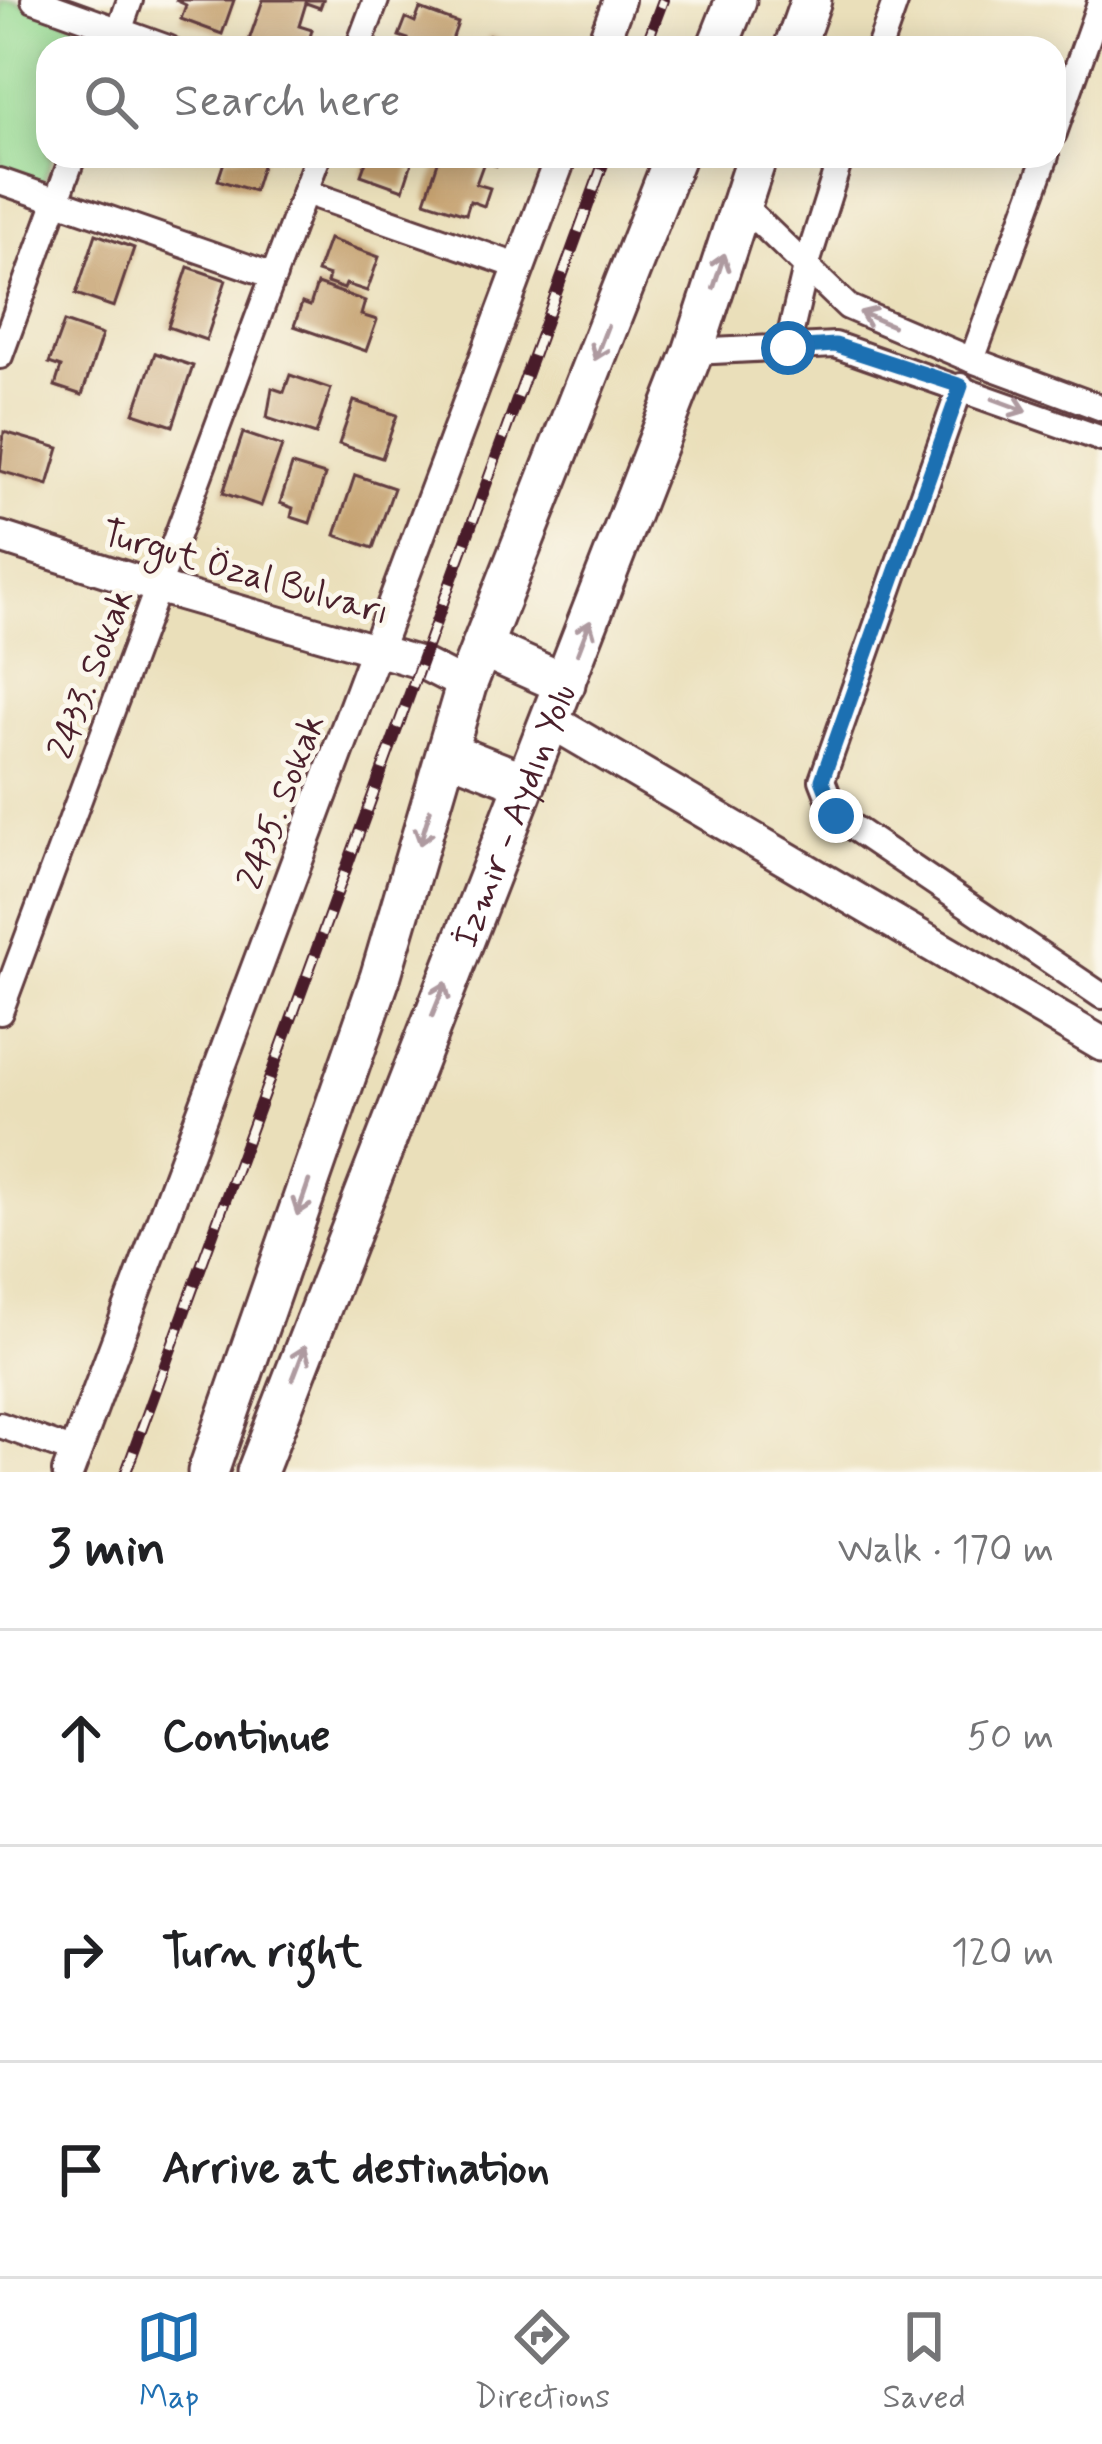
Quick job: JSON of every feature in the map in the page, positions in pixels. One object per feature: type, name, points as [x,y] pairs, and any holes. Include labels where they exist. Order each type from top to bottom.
[{"type":"highway","points":[[722,36],[736,0]]},
{"type":"highway","points":[[798,36],[811,0]]},
{"type":"highway","name":"İzmir - Aydın Yolu","points":[[208,1472],[380,978],[466,686],[670,168]]},
{"type":"highway","name":"İzmir - Aydın Yolu","points":[[257,1472],[693,352],[754,168]]},
{"type":"highway","points":[[482,647],[558,703]]},
{"type":"highway","points":[[447,752],[526,783]]},
{"type":"main road","points":[[558,703],[1102,1044]]},
{"type":"street","points":[[34,0],[110,36]]},
{"type":"street","points":[[117,36],[130,0]]},
{"type":"street","points":[[362,36],[376,0]]},
{"type":"street","points":[[606,36],[619,0]]},
{"type":"street","points":[[883,36],[896,0]]},
{"type":"street","points":[[1066,99],[1101,0]]},
{"type":"street","points":[[0,356],[69,168]]},
{"type":"street","name":"2433. Sokak","points":[[0,1012],[314,168]]},
{"type":"street","name":"2435. Sokak","points":[[72,1462],[557,168]]},
{"type":"street","points":[[788,348],[806,267],[837,168]]},
{"type":"street","points":[[972,360],[1042,168]]},
{"type":"street","points":[[0,181],[274,276]]},
{"type":"street","points":[[305,192],[520,267]]},
{"type":"street","points":[[741,204],[848,307],[1102,408]]},
{"type":"street","points":[[693,352],[835,345],[1102,439]]},
{"type":"street","points":[[961,386],[822,780],[836,816],[1102,996]]},
{"type":"street","name":"Turgut Özal Bulvarı","points":[[0,537],[421,663],[466,686]]},
{"type":"street","points":[[0,1425],[72,1462]]},
{"type":"green space","points":[[0,0],[14,0],[99,32],[98,36],[36,36],[36,168],[49,168],[41,189],[0,174]]},
{"type":"building","points":[[175,0],[234,0],[222,34],[181,19],[186,5]]},
{"type":"building","points":[[263,0],[323,0],[320,8],[306,3],[299,26],[312,30],[310,36],[250,36]]},
{"type":"building","points":[[420,9],[458,23],[453,36],[399,36],[406,18],[415,22]]},
{"type":"building","points":[[222,168],[261,168],[254,191],[218,180]]},
{"type":"building","points":[[364,168],[410,168],[403,190],[361,175]]},
{"type":"building","points":[[436,168],[482,168],[476,184],[490,188],[484,206],[470,201],[466,214],[425,201]]},
{"type":"building","points":[[96,234],[134,248],[114,307],[76,294]]},
{"type":"building","points":[[329,239],[379,257],[367,291],[327,283],[329,276],[317,272]]},
{"type":"building","points":[[188,267],[226,280],[206,340],[168,327]]},
{"type":"building","points":[[317,284],[365,301],[361,315],[377,320],[366,351],[294,326],[302,303],[310,306]]},
{"type":"building","points":[[64,322],[102,335],[82,395],[55,386],[61,367],[49,363]]},
{"type":"building","points":[[155,353],[193,366],[173,426],[134,413]]},
{"type":"building","points":[[290,375],[331,389],[316,434],[267,418],[272,388],[284,392]]},
{"type":"building","points":[[354,401],[397,415],[382,458],[339,444]]},
{"type":"building","points":[[4,432],[59,448],[48,485],[0,471]]},
{"type":"building","points":[[243,433],[282,446],[261,506],[223,493]]},
{"type":"building","points":[[292,465],[325,475],[310,523],[291,517],[293,508],[280,503]]},
{"type":"building","points":[[355,475],[394,488],[373,548],[335,535]]},
{"type":"railway","points":[[650,36],[663,0]]},
{"type":"railway","points":[[126,1472],[602,168]]},
{"type":"route","points":[[788,348],[835,345],[961,386],[822,780],[836,816]]}]
